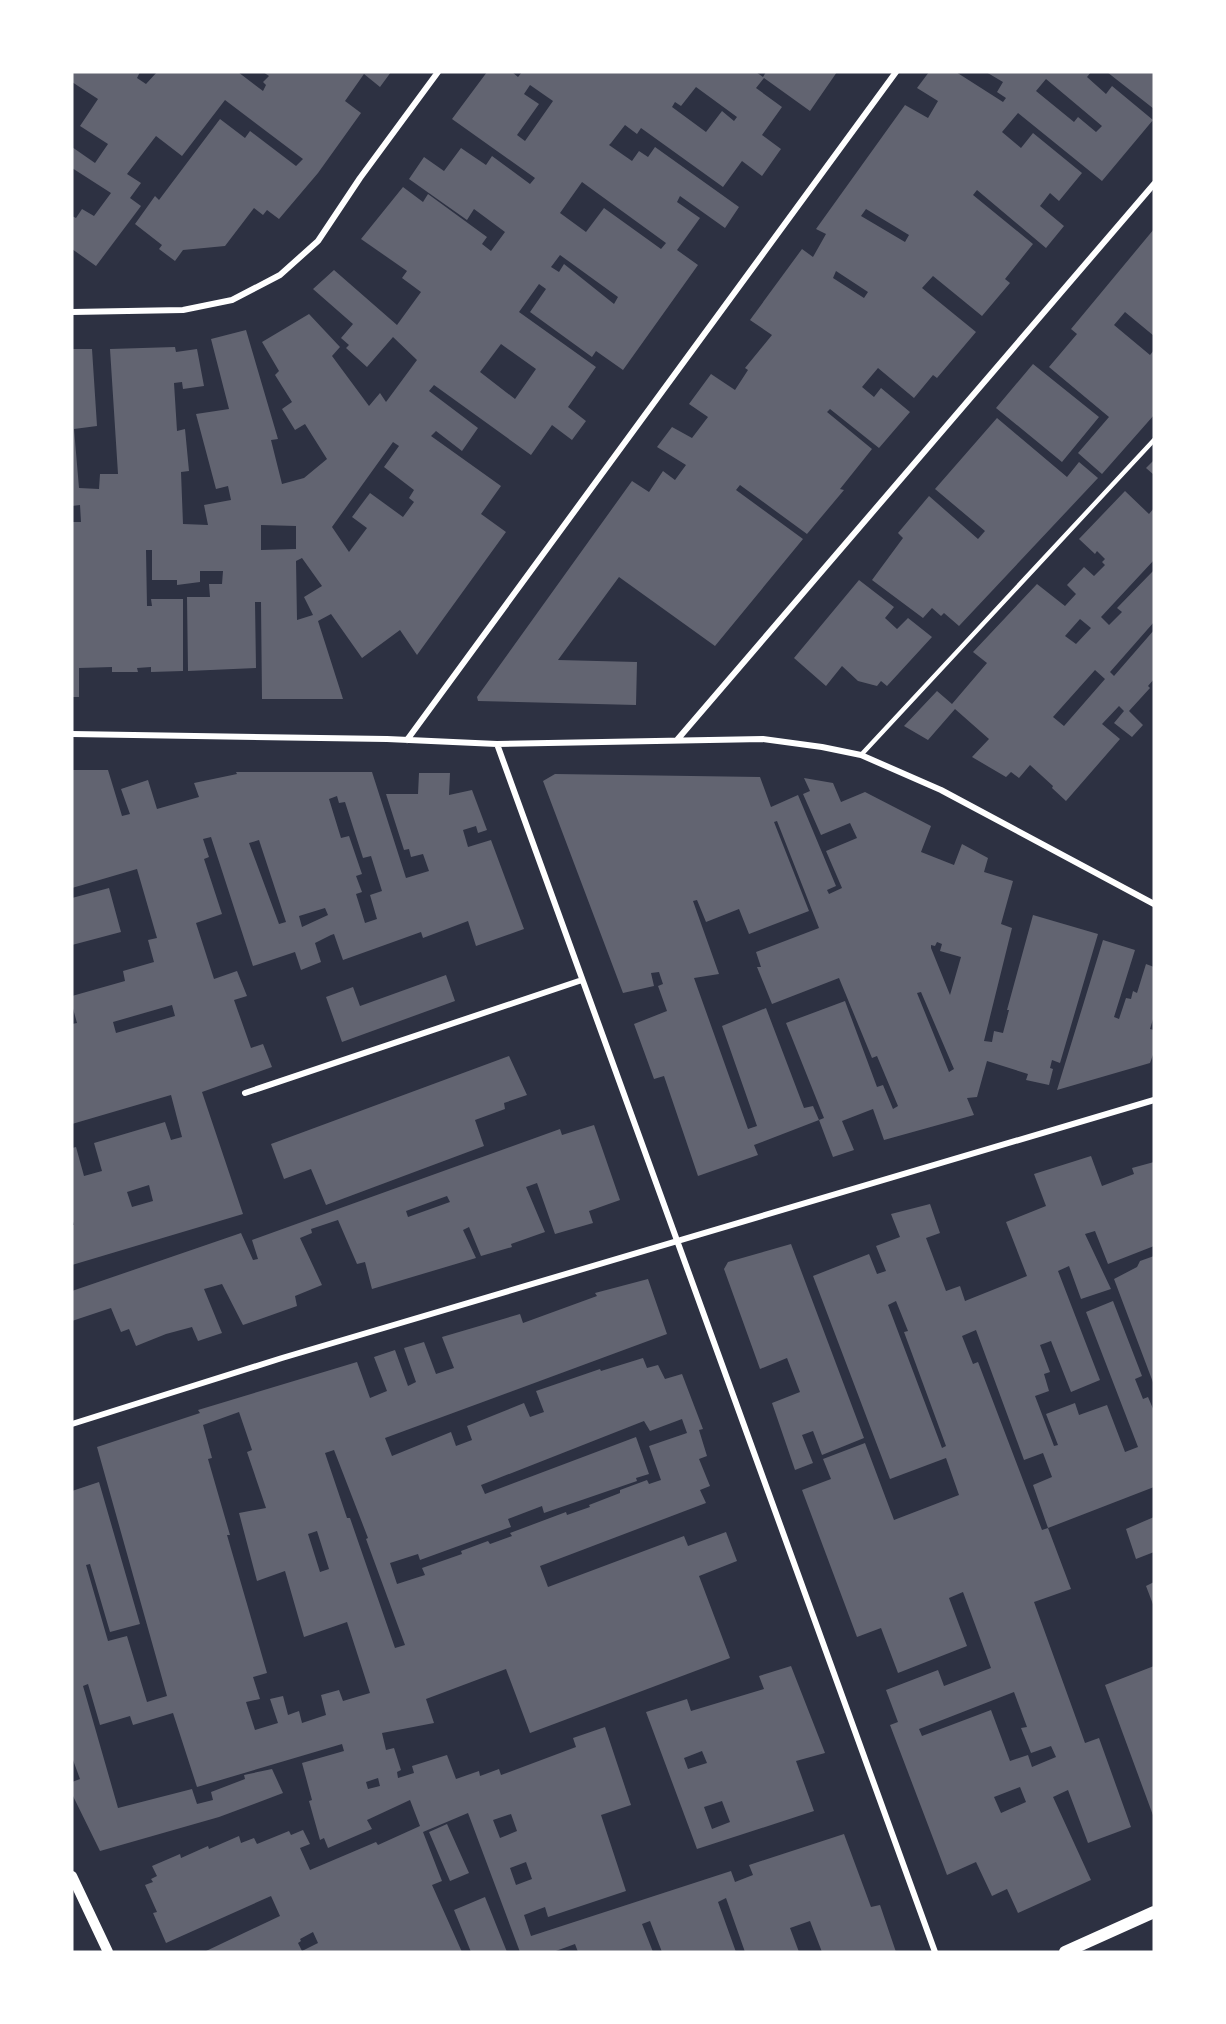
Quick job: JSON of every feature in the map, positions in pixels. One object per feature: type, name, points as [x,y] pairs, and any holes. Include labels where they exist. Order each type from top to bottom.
[{"type":"main road","points":[[1065,1952],[1154,1912]]},
{"type":"street","points":[[72,312],[183,310],[232,300],[280,275],[318,241],[360,178],[438,72]]},
{"type":"street","points":[[407,740],[896,72]]},
{"type":"street","points":[[677,740],[1154,184]]},
{"type":"street","points":[[72,734],[407,740],[496,744],[763,739],[822,747],[861,755],[941,790],[1154,904]]},
{"type":"street","points":[[496,744],[934,1952]]},
{"type":"street","points":[[245,1093],[582,980]]},
{"type":"street","points":[[72,1424],[282,1358],[1154,1100]]},
{"type":"street","points":[[72,1876],[108,1952]]},
{"type":"lane","points":[[861,755],[1154,440]]},
{"type":"building","points":[[72,72],[140,72],[137,78],[146,84],[157,72],[238,72],[263,91],[266,85],[263,82],[269,76],[263,72],[391,72],[380,87],[364,74],[345,101],[361,113],[318,173],[279,219],[267,210],[263,215],[254,208],[225,246],[183,250],[175,261],[159,249],[162,245],[135,224],[155,196],[159,200],[220,119],[245,138],[250,131],[296,166],[303,159],[225,100],[182,156],[156,136],[127,174],[141,183],[130,198],[141,206],[96,266],[72,249],[72,216],[76,218],[82,209],[94,216],[111,193],[72,168],[72,147],[95,163],[108,144],[80,126],[98,99],[72,82]]},
{"type":"building","points":[[487,72],[512,72],[518,77],[522,72],[756,72],[763,77],[766,72],[837,72],[810,111],[764,78],[756,88],[782,107],[762,135],[781,149],[762,176],[742,161],[723,187],[641,128],[637,134],[625,125],[609,145],[632,161],[639,151],[648,157],[655,147],[739,207],[725,228],[680,196],[677,202],[700,218],[677,250],[698,265],[623,370],[596,351],[592,357],[530,312],[546,289],[539,284],[519,312],[596,367],[568,407],[586,421],[572,440],[552,425],[531,455],[434,385],[429,391],[478,428],[462,451],[436,431],[431,436],[501,486],[481,514],[506,532],[417,655],[400,630],[362,658],[331,614],[318,621],[343,699],[262,699],[261,602],[255,602],[256,668],[188,671],[187,597],[210,597],[209,584],[222,584],[223,571],[200,571],[200,582],[177,585],[177,580],[152,580],[152,550],[146,550],[147,606],[152,606],[151,599],[183,599],[183,671],[151,672],[151,667],[137,668],[138,672],[112,672],[112,667],[79,668],[79,697],[72,697],[72,522],[81,522],[80,505],[72,506],[72,349],[92,349],[97,426],[74,429],[79,488],[99,489],[100,474],[118,474],[110,349],[175,347],[176,352],[197,349],[204,386],[183,389],[182,382],[174,383],[177,431],[185,429],[189,471],[181,472],[183,524],[208,525],[204,505],[231,500],[228,486],[216,489],[196,414],[229,409],[211,339],[246,330],[278,439],[271,440],[282,484],[304,478],[327,459],[305,424],[295,430],[282,409],[292,402],[275,375],[279,371],[262,342],[309,314],[340,347],[332,356],[369,406],[380,393],[386,402],[417,360],[393,337],[367,367],[346,348],[349,345],[341,338],[353,324],[313,289],[334,270],[397,325],[421,292],[402,278],[407,271],[361,239],[403,187],[423,202],[428,194],[487,237],[482,244],[491,251],[505,232],[474,209],[467,220],[409,179],[424,157],[444,171],[461,148],[486,165],[492,156],[530,184],[535,178],[452,119]],"holes":[[[530,85],[553,101],[525,141],[517,135],[539,104],[524,94]],[[696,87],[737,117],[734,121],[722,111],[706,132],[672,107],[675,102],[681,106]],[[582,182],[666,243],[661,249],[604,208],[586,232],[560,213]],[[560,255],[618,297],[614,304],[564,264],[559,272],[551,267]],[[501,344],[536,369],[515,399],[480,372]],[[393,442],[399,446],[384,467],[414,490],[409,498],[414,502],[403,517],[370,493],[352,517],[367,528],[349,552],[332,527]],[[261,525],[296,526],[296,549],[261,550]],[[302,558],[322,586],[304,597],[313,615],[297,620],[296,561]]]},
{"type":"building","points":[[929,72],[956,72],[1003,102],[1006,98],[997,92],[1003,82],[986,72],[1091,72],[1087,77],[1106,94],[1112,86],[1153,120],[1102,181],[1018,113],[1002,132],[1021,148],[1033,133],[1082,173],[1059,201],[1050,193],[1040,206],[1064,226],[1046,248],[977,190],[973,195],[1033,244],[1005,279],[1010,283],[982,316],[933,276],[922,288],[976,332],[937,378],[933,375],[914,398],[878,368],[862,387],[874,397],[881,388],[910,412],[879,448],[830,409],[827,412],[872,449],[840,489],[844,490],[807,534],[740,485],[736,490],[803,539],[715,646],[619,577],[558,660],[637,662],[636,705],[478,701],[477,697],[632,481],[649,492],[663,471],[675,480],[686,465],[657,447],[672,427],[692,438],[708,417],[689,404],[711,374],[735,390],[748,370],[745,368],[772,335],[750,320],[802,249],[813,257],[826,234],[816,229],[905,105],[928,118],[938,101],[917,88]],"holes":[[[1046,79],[1102,126],[1096,132],[1078,117],[1074,122],[1036,91]],[[866,209],[909,235],[905,242],[861,216]],[[836,271],[868,292],[864,298],[833,278]]]},
{"type":"building","points":[[1107,72],[1154,72],[1154,109]]},
{"type":"building","points":[[1154,229],[1154,336],[1125,312],[1114,325],[1150,355],[1154,350],[1154,415],[1102,474],[1078,453],[1109,417],[1049,367],[1077,334],[1071,329]]},
{"type":"building","points":[[1033,364],[1099,417],[1062,462],[996,408]]},
{"type":"building","points":[[997,418],[1067,477],[1079,462],[1098,478],[959,626],[944,613],[941,616],[932,608],[923,618],[872,580],[903,538],[898,533],[929,496],[978,539],[985,531],[935,489]]},
{"type":"building","points":[[1154,460],[1154,475],[1146,468]]},
{"type":"building","points":[[1125,491],[1149,514],[1154,508],[1154,560],[1101,617],[1109,625],[1122,612],[1117,608],[1154,570],[1154,622],[1110,672],[1114,676],[1154,630],[1154,679],[1148,686],[1150,688],[1129,711],[1143,725],[1132,737],[1114,723],[1124,711],[1119,706],[1102,724],[1120,739],[1066,801],[1030,765],[1019,778],[1011,772],[1006,777],[972,757],[989,739],[955,709],[928,740],[904,726],[937,691],[952,704],[987,663],[973,652],[1037,584],[1065,606],[1076,594],[1067,585],[1084,567],[1094,576],[1105,565],[1102,562],[1105,559],[1097,551],[1095,554],[1079,539]],"holes":[[[1080,619],[1091,628],[1076,644],[1065,636]],[[1095,670],[1105,679],[1064,726],[1053,717]]]},
{"type":"building","points":[[859,580],[894,607],[885,618],[897,629],[908,618],[932,637],[887,686],[881,681],[877,686],[858,681],[842,666],[826,686],[794,658]]},
{"type":"building","points":[[72,770],[108,770],[122,816],[130,814],[121,789],[148,780],[157,809],[199,797],[194,783],[237,774],[236,772],[372,772],[406,878],[429,871],[423,854],[411,857],[409,849],[404,850],[386,794],[418,794],[419,773],[450,773],[449,795],[472,790],[487,830],[478,833],[476,826],[463,830],[468,847],[491,840],[524,929],[476,946],[468,921],[423,938],[421,932],[343,960],[334,934],[315,943],[321,962],[301,970],[295,952],[253,966],[211,837],[203,839],[209,857],[204,859],[222,914],[196,923],[214,979],[237,971],[247,996],[234,1000],[251,1048],[263,1044],[272,1067],[202,1092],[243,1214],[72,1265],[72,1225],[74,1225],[72,1218],[72,1148],[76,1147],[84,1176],[102,1171],[94,1143],[165,1122],[171,1140],[182,1137],[171,1095],[72,1124],[72,1024],[77,1023],[72,996],[125,981],[123,971],[154,962],[148,940],[157,938],[137,869],[72,888]],"holes":[[[337,796],[339,803],[345,802],[363,858],[371,856],[382,891],[370,895],[377,919],[365,923],[356,894],[362,892],[356,876],[362,874],[349,836],[341,838],[329,799]],[[259,840],[286,922],[279,924],[249,843]],[[325,908],[328,915],[302,927],[299,916]],[[172,1005],[175,1016],[116,1033],[113,1022]],[[149,1185],[153,1201],[132,1207],[127,1192]]]},
{"type":"building","points":[[555,774],[760,777],[771,807],[798,795],[836,886],[827,890],[829,894],[842,888],[826,851],[857,838],[850,823],[821,835],[803,794],[810,791],[804,778],[833,783],[841,802],[865,792],[931,826],[921,852],[954,865],[962,844],[988,858],[984,872],[1013,881],[1001,924],[1012,928],[984,1041],[992,1042],[994,1031],[1003,1033],[1033,915],[1098,934],[1060,1063],[1052,1060],[1050,1068],[1053,1069],[1049,1085],[1026,1080],[1028,1074],[987,1061],[977,1097],[967,1098],[974,1115],[884,1140],[873,1109],[842,1121],[854,1150],[833,1157],[819,1120],[754,1145],[758,1155],[698,1176],[664,1076],[654,1079],[634,1024],[667,1011],[658,986],[663,984],[659,972],[651,973],[654,986],[623,993],[543,781]],"holes":[[[777,821],[819,928],[756,952],[761,967],[757,967],[772,1004],[839,978],[872,1058],[877,1056],[898,1106],[893,1109],[883,1085],[877,1087],[845,1001],[786,1023],[824,1118],[819,1120],[813,1106],[804,1108],[766,1008],[722,1026],[757,1126],[748,1129],[694,978],[719,974],[693,901],[697,900],[706,922],[739,909],[749,934],[809,911],[774,822]],[[937,942],[942,944],[940,951],[961,957],[950,995],[931,948],[931,945],[935,946]],[[921,992],[954,1069],[949,1072],[917,993]]]},
{"type":"building","points":[[109,888],[121,932],[72,945],[72,898]]},
{"type":"building","points":[[1103,940],[1135,950],[1114,1017],[1119,1019],[1126,998],[1131,999],[1133,991],[1137,993],[1146,964],[1154,967],[1154,1016],[1150,1029],[1154,1030],[1154,1052],[1150,1063],[1057,1090]]},
{"type":"building","points":[[446,975],[455,1001],[342,1042],[326,997],[353,987],[360,1006]]},
{"type":"building","points":[[509,1056],[527,1095],[504,1103],[505,1109],[475,1120],[484,1146],[326,1205],[311,1169],[284,1179],[271,1144]]},
{"type":"building","points":[[594,1125],[620,1200],[589,1211],[593,1223],[555,1234],[537,1183],[526,1187],[545,1232],[511,1244],[512,1247],[481,1256],[469,1227],[463,1230],[476,1258],[372,1289],[365,1262],[357,1264],[338,1220],[311,1229],[312,1233],[300,1238],[322,1285],[295,1296],[297,1306],[243,1325],[222,1284],[204,1289],[222,1333],[198,1341],[192,1327],[136,1346],[129,1329],[121,1332],[111,1308],[72,1321],[72,1291],[241,1233],[253,1260],[258,1259],[252,1240],[560,1129],[562,1135]],"holes":[[[447,1196],[450,1202],[408,1217],[406,1211]]]},
{"type":"building","points":[[1091,1156],[1102,1186],[1134,1174],[1132,1168],[1154,1162],[1154,1246],[1108,1264],[1095,1231],[1085,1234],[1111,1289],[1081,1299],[1069,1266],[1058,1271],[1100,1380],[1071,1392],[1051,1341],[1040,1345],[1050,1372],[1044,1374],[1049,1391],[1035,1396],[1054,1446],[1058,1445],[1046,1414],[1075,1403],[1079,1415],[1107,1405],[1125,1452],[1138,1447],[1086,1312],[1113,1301],[1142,1376],[1135,1379],[1143,1399],[1148,1397],[1154,1411],[1154,1487],[1048,1528],[1071,1589],[1034,1602],[1085,1743],[1099,1738],[1131,1827],[1088,1843],[1068,1790],[1053,1797],[1091,1880],[1018,1913],[1007,1889],[992,1896],[976,1862],[947,1875],[890,1725],[898,1722],[886,1690],[938,1670],[944,1686],[991,1668],[963,1592],[949,1598],[967,1646],[898,1673],[881,1628],[857,1637],[802,1490],[831,1479],[823,1459],[865,1443],[894,1520],[959,1495],[946,1458],[890,1479],[813,1276],[869,1254],[877,1274],[886,1271],[876,1246],[900,1237],[891,1214],[930,1204],[940,1233],[926,1238],[946,1291],[960,1286],[965,1301],[1027,1276],[1006,1222],[1046,1206],[1034,1174]],"holes":[[[896,1301],[908,1331],[904,1332],[946,1446],[942,1448],[888,1305]],[[976,1330],[1024,1460],[1043,1453],[1052,1477],[1033,1485],[1048,1528],[1042,1530],[978,1362],[973,1364],[962,1336]],[[1014,1692],[1027,1727],[1021,1728],[1031,1753],[1051,1746],[1056,1757],[1032,1767],[1028,1755],[1010,1761],[991,1710],[922,1736],[919,1729]],[[1020,1787],[1026,1802],[1001,1813],[994,1797]]]},
{"type":"building","points":[[791,1244],[864,1438],[822,1455],[813,1431],[802,1435],[813,1463],[795,1470],[772,1403],[800,1392],[787,1358],[760,1369],[724,1269],[728,1262]]},
{"type":"building","points":[[1154,1256],[1154,1385],[1114,1279],[1137,1267],[1140,1261]]},
{"type":"building","points":[[648,1279],[667,1334],[385,1438],[392,1456],[451,1432],[456,1446],[472,1440],[467,1426],[524,1403],[530,1417],[544,1412],[536,1391],[600,1369],[601,1371],[643,1358],[647,1368],[658,1365],[665,1379],[682,1374],[703,1429],[699,1430],[707,1456],[699,1459],[710,1486],[700,1490],[706,1503],[540,1566],[548,1587],[684,1536],[688,1546],[726,1532],[737,1561],[699,1576],[730,1658],[530,1733],[506,1669],[426,1699],[434,1723],[382,1733],[386,1750],[394,1748],[401,1770],[397,1772],[398,1778],[414,1773],[412,1766],[447,1755],[456,1779],[479,1771],[480,1776],[499,1769],[501,1775],[576,1747],[573,1738],[605,1727],[631,1805],[601,1815],[626,1891],[548,1917],[545,1907],[524,1915],[531,1936],[731,1871],[735,1882],[753,1875],[749,1865],[844,1834],[871,1907],[880,1905],[896,1952],[822,1952],[810,1921],[790,1928],[799,1952],[745,1952],[726,1898],[718,1902],[736,1952],[662,1952],[650,1921],[642,1924],[653,1952],[578,1952],[575,1944],[553,1952],[520,1952],[468,1813],[423,1832],[442,1881],[432,1885],[462,1952],[204,1952],[280,1916],[271,1896],[166,1943],[153,1913],[157,1912],[145,1885],[153,1882],[151,1879],[157,1876],[152,1866],[180,1854],[181,1858],[208,1846],[209,1849],[239,1836],[241,1843],[254,1838],[257,1844],[289,1831],[291,1835],[303,1830],[310,1844],[300,1848],[310,1870],[376,1842],[378,1845],[420,1826],[410,1800],[367,1820],[372,1829],[328,1848],[324,1838],[320,1840],[309,1801],[312,1800],[302,1763],[344,1751],[342,1744],[197,1787],[173,1713],[133,1725],[130,1716],[100,1725],[88,1684],[83,1686],[118,1808],[192,1789],[197,1804],[213,1800],[211,1792],[245,1779],[244,1775],[272,1769],[283,1793],[219,1817],[100,1851],[72,1794],[72,1782],[80,1779],[72,1760],[72,1491],[99,1482],[140,1624],[110,1632],[90,1564],[86,1565],[108,1641],[127,1636],[147,1702],[167,1696],[97,1447],[200,1413],[198,1410],[357,1362],[370,1398],[387,1391],[374,1357],[395,1350],[408,1386],[416,1382],[404,1348],[424,1342],[436,1374],[454,1368],[442,1337],[520,1314],[523,1323],[597,1296],[595,1293]],"holes":[[[239,1412],[252,1450],[247,1452],[266,1508],[239,1513],[257,1581],[285,1571],[304,1637],[347,1622],[370,1693],[343,1701],[339,1690],[321,1695],[326,1715],[302,1723],[299,1711],[288,1715],[283,1696],[270,1699],[278,1723],[255,1730],[246,1702],[260,1699],[253,1677],[267,1673],[227,1535],[230,1535],[208,1459],[212,1458],[203,1425]],[[682,1419],[687,1433],[649,1446],[661,1480],[649,1484],[647,1480],[620,1490],[620,1493],[589,1505],[590,1507],[567,1515],[566,1512],[510,1533],[512,1536],[490,1544],[488,1541],[461,1551],[462,1554],[422,1568],[425,1575],[397,1584],[390,1563],[418,1554],[420,1560],[511,1527],[508,1519],[542,1506],[544,1513],[637,1481],[636,1478],[649,1474],[636,1437],[485,1494],[481,1485],[644,1421],[650,1431]],[[334,1450],[368,1538],[366,1539],[405,1645],[395,1648],[350,1518],[347,1518],[325,1453]],[[317,1531],[329,1569],[320,1572],[308,1534]],[[378,1778],[380,1786],[368,1789],[366,1782]],[[511,1814],[517,1831],[500,1838],[493,1820]],[[526,1862],[532,1879],[516,1885],[510,1868]],[[313,1932],[318,1943],[302,1951],[298,1943],[300,1939]]]},
{"type":"building","points":[[1154,1517],[1154,1552],[1136,1559],[1126,1529]]},
{"type":"building","points":[[1154,1582],[1154,1607],[1146,1586]]},
{"type":"building","points":[[791,1666],[825,1753],[796,1761],[814,1811],[697,1849],[646,1712],[687,1699],[691,1711],[764,1689],[759,1676]],"holes":[[[702,1751],[707,1763],[688,1769],[684,1758]],[[722,1801],[730,1822],[712,1829],[704,1807]]]},
{"type":"building","points":[[1154,1666],[1154,1818],[1105,1685]]},
{"type":"building","points":[[447,1824],[469,1873],[450,1881],[429,1832]]},
{"type":"building","points":[[485,1897],[507,1952],[471,1952],[454,1910]]}]
